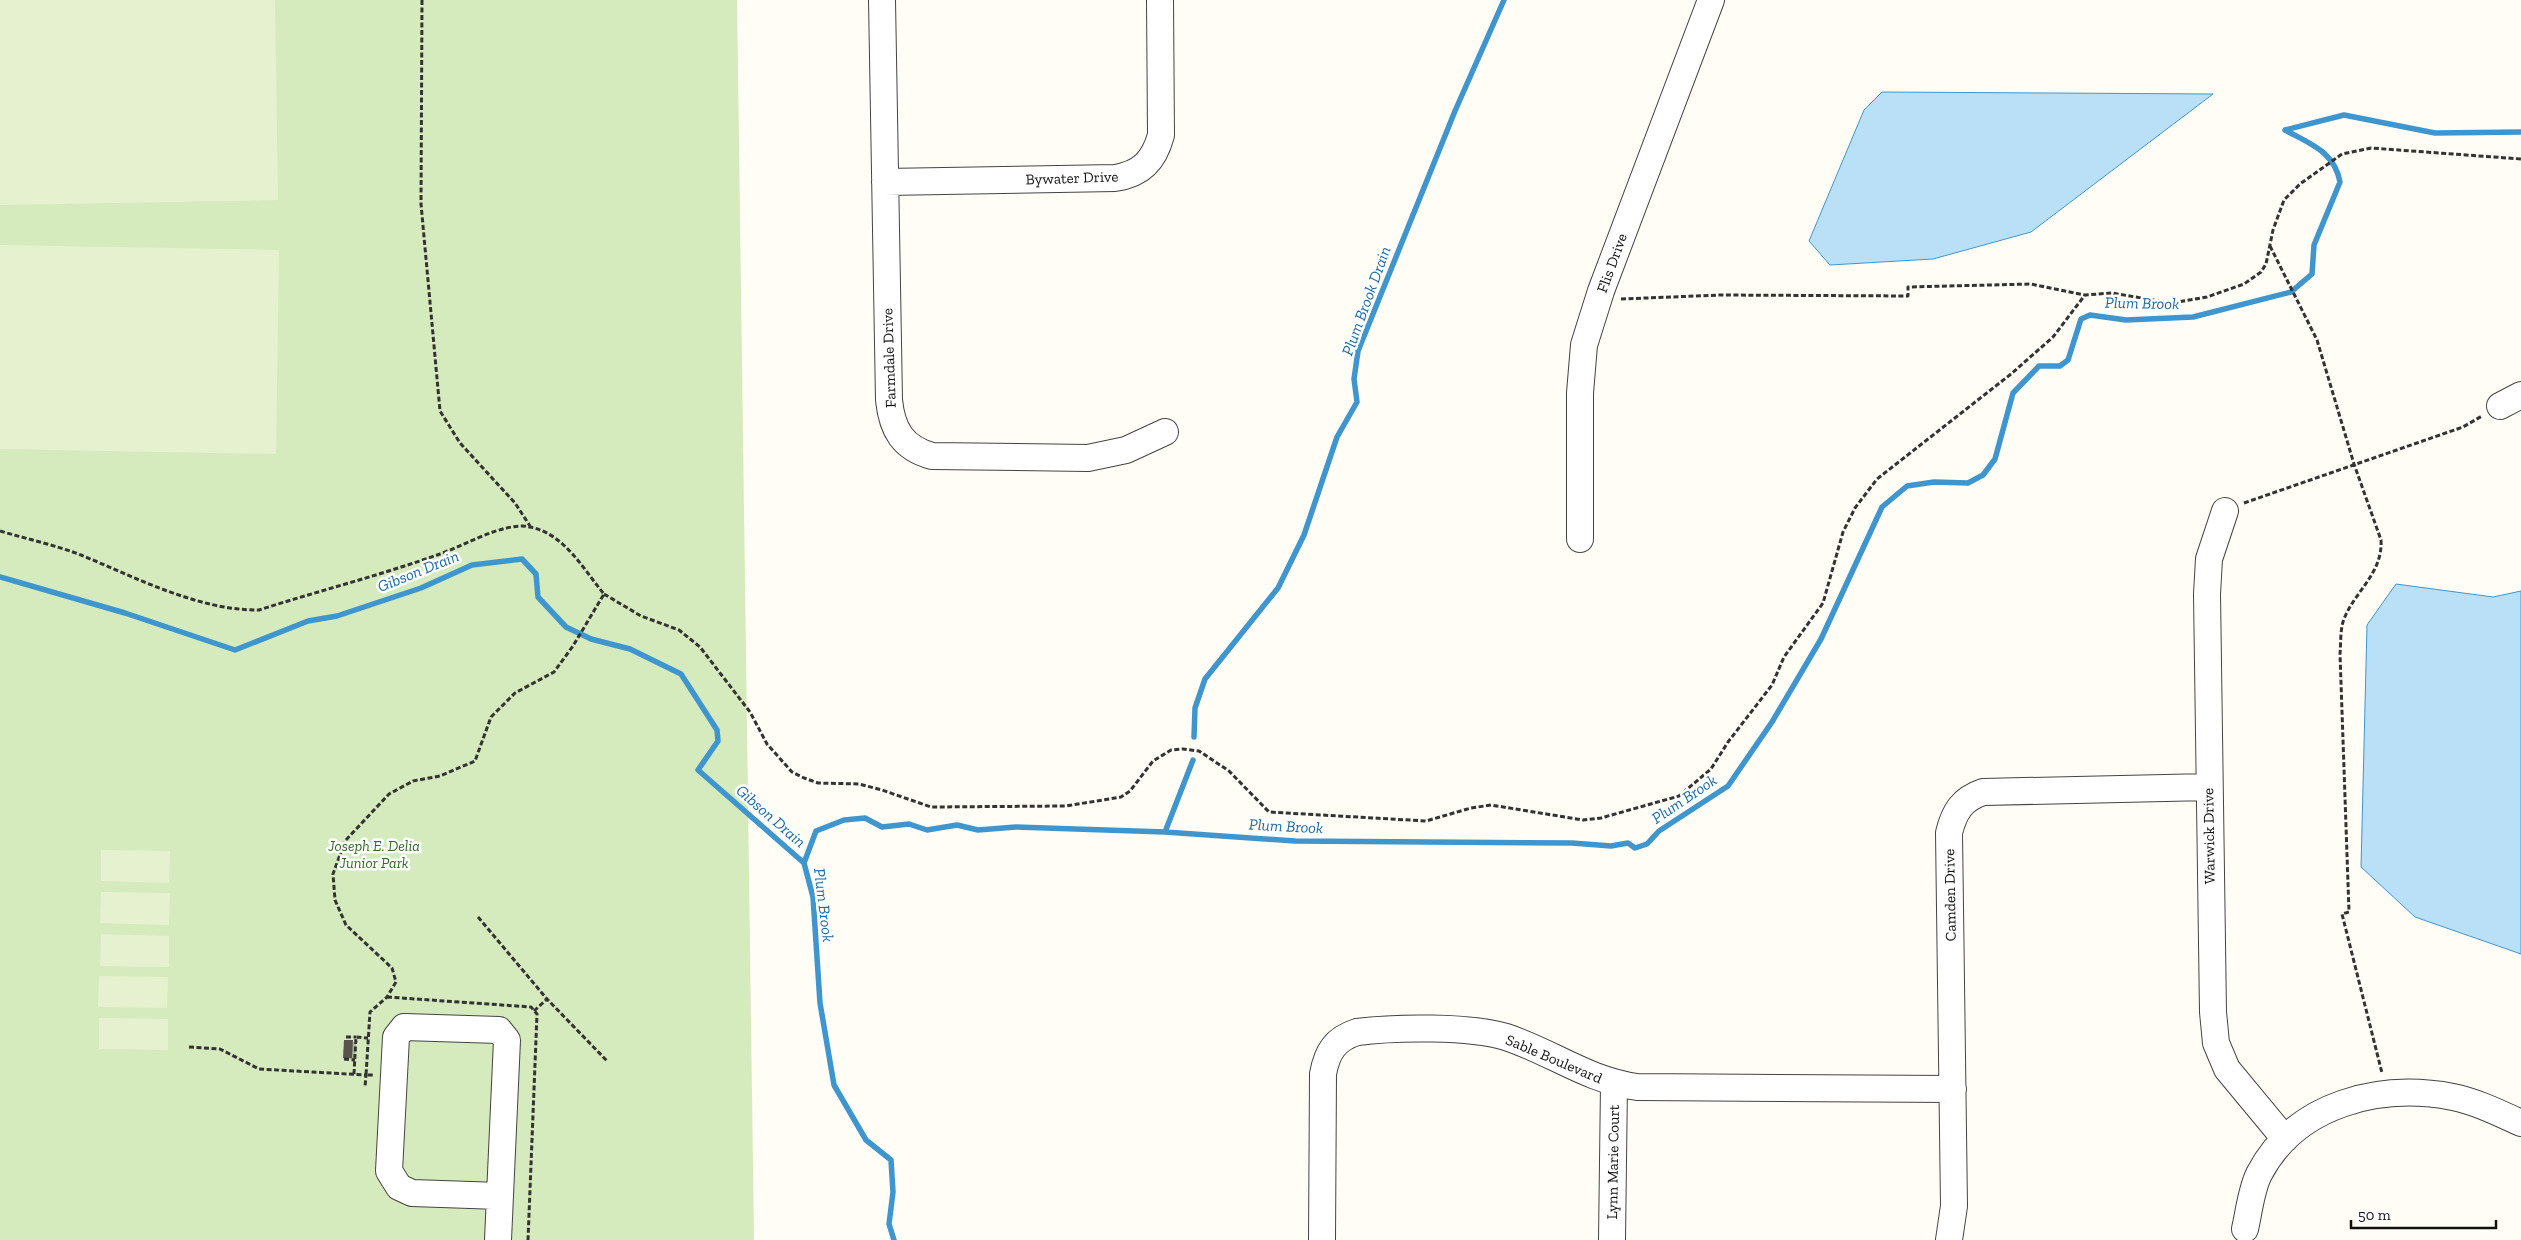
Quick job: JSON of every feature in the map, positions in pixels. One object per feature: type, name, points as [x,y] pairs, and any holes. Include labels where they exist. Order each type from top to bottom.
[{"type":"street","name":"Farmdale Drive","points":[[882,0],[889,400],[896,432],[907,446],[920,453],[932,456],[1088,458],[1126,450],[1166,432]]},
{"type":"street","name":"Bywater Drive","points":[[885,182],[1115,178],[1128,176],[1139,170],[1153,156],[1161,135],[1160,0]]},
{"type":"street","name":"Flis Drive","points":[[1580,540],[1580,367],[1584,344],[1601,291],[1711,0]]},
{"type":"street","name":"Warwick Drive","points":[[2225,511],[2209,559],[2207,594],[2211,974],[2216,1043],[2227,1070],[2285,1139]]},
{"type":"street","name":"Camden Drive","points":[[1949,1240],[1954,1206],[1950,833],[1952,818],[1961,803],[1972,795],[1983,792],[2209,787]]},
{"type":"street","points":[[498,1240],[500,1196],[506,1040],[499,1030],[404,1027],[396,1037],[390,1172],[399,1187],[412,1193],[500,1196]]},
{"type":"street","name":"Sable Boulevard","points":[[1306,1240],[1322,1229],[1323,1074],[1326,1059],[1334,1045],[1344,1036],[1371,1030],[1467,1030],[1490,1033],[1507,1038],[1614,1084],[1655,1087],[1953,1089]]},
{"type":"street","name":"Lynn Marie Court","points":[[1612,1240],[1614,1084]]},
{"type":"street","points":[[2245,1236],[2258,1176],[2277,1146],[2300,1126],[2330,1108],[2356,1098],[2387,1093],[2455,1098],[2482,1106],[2521,1122]]},
{"type":"path","points":[[422,0],[421,204],[440,411],[460,443],[515,503],[530,526]]},
{"type":"path","points":[[1601,291],[1623,299],[1721,295],[1908,296],[1908,287],[2031,284],[2085,295],[2112,293],[2171,303],[2207,297],[2244,284],[2261,272],[2284,200],[2300,184],[2342,154],[2371,148],[2521,159]]},
{"type":"path","points":[[2270,246],[2317,340],[2354,464],[2381,540],[2382,554],[2377,566],[2344,620],[2340,654],[2349,912],[2342,914],[2387,1093]]},
{"type":"path","points":[[0,531],[79,554],[118,572],[201,601],[240,610],[259,610],[436,556],[502,529],[530,526],[558,540],[577,558],[604,594],[641,616],[679,630],[700,647],[750,712],[767,744],[792,772],[818,783],[858,784],[882,790],[931,807],[1066,806],[1121,797],[1130,791],[1153,761],[1171,750],[1183,749],[1199,751],[1229,772],[1269,812],[1426,820],[1471,808],[1491,805],[1583,820],[1601,818],[1646,807],[1679,796],[1711,769],[1728,742],[1772,685],[1784,657],[1823,603],[1843,532],[1855,508],[1877,479],[2011,374],[2052,337],[2085,295]]},
{"type":"path","points":[[2225,511],[2262,495],[2462,427],[2510,401]]},
{"type":"path","points":[[365,1087],[370,1012],[387,997],[396,982],[392,968],[346,925],[335,900],[333,874],[345,841],[388,794],[413,781],[440,776],[476,760],[491,717],[515,693],[554,672],[573,646],[604,594]]},
{"type":"path","points":[[478,917],[548,999],[608,1062]]},
{"type":"path","points":[[534,1011],[548,999]]},
{"type":"path","points":[[346,1037],[368,1038]]},
{"type":"path","points":[[354,1074],[356,1037]]},
{"type":"path","points":[[188,1047],[220,1050],[259,1069],[366,1075]]},
{"type":"path","points":[[344,1060],[354,1060]]},
{"type":"green space","name":"Joseph E. Delia Junior Park","points":[[0,0],[737,0],[754,1240],[0,1240]]},
{"type":"green space","points":[[0,0],[275,0],[278,200],[0,205]]},
{"type":"green space","points":[[0,245],[279,250],[276,454],[0,449]]},
{"type":"green space","points":[[101,850],[170,851],[169,883],[101,881]]},
{"type":"green space","points":[[101,892],[170,893],[169,925],[100,923]]},
{"type":"green space","points":[[101,934],[169,936],[169,967],[100,966]]},
{"type":"green space","points":[[99,976],[168,977],[167,1008],[98,1007]]},
{"type":"green space","points":[[99,1018],[168,1019],[168,1050],[99,1049]]},
{"type":"water","points":[[1882,92],[2213,94],[2031,232],[1933,259],[1830,265],[1809,241],[1864,110]]},
{"type":"water","points":[[2396,584],[2493,597],[2521,591],[2521,954],[2415,917],[2361,867],[2367,625]]},
{"type":"building","points":[[344,1040],[353,1040],[352,1058],[343,1058]]},
{"type":"waterway","name":"Plum Brook Drain","points":[[1194,737],[1195,708],[1205,679],[1278,588],[1304,535],[1337,437],[1357,402],[1354,379],[1358,351],[1455,111],[1504,0]]},
{"type":"waterway","name":"Plum Brook","points":[[894,1240],[889,1224],[893,1192],[891,1160],[866,1140],[834,1085],[820,1003],[813,897],[804,863],[816,831],[844,820],[865,818],[882,827],[909,824],[927,830],[957,825],[978,830],[1016,827],[1165,832],[1295,841],[1572,843],[1611,846],[1628,843],[1635,848],[1647,844],[1659,831],[1728,786],[1772,722],[1821,639],[1882,507],[1907,486],[1934,482],[1968,483],[1983,475],[1995,459],[2013,393],[2039,366],[2060,366],[2068,360],[2081,319],[2090,315],[2126,320],[2193,317],[2291,292],[2312,274],[2314,245],[2340,182],[2337,171],[2327,156],[2312,144],[2285,130],[2344,115],[2435,133],[2521,132]]},
{"type":"waterway","name":"Gibson Drain","points":[[0,577],[125,613],[235,650],[308,621],[337,616],[421,588],[472,565],[522,559],[536,574],[538,597],[566,627],[591,639],[630,649],[681,674],[717,730],[718,741],[698,770],[804,863]]},
{"type":"waterway","name":"Plum Brook Drain","points":[[1165,832],[1193,760]]}]
